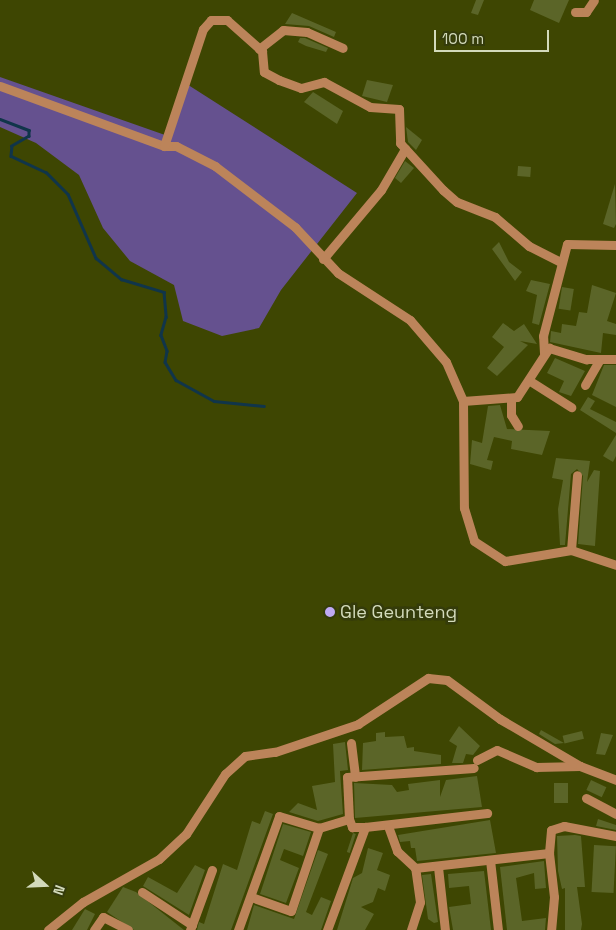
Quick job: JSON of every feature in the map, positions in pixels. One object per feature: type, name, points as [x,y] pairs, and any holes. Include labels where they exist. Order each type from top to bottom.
[{"type":"street","points":[[575,12],[586,12],[594,0]]},
{"type":"street","points":[[164,146],[207,23],[227,20],[259,49],[264,72],[296,88],[324,82],[370,107],[399,109],[398,139],[405,150],[452,199],[495,217],[530,246],[561,262]]},
{"type":"street","points":[[259,49],[283,30],[307,32],[343,48]]},
{"type":"street","points":[[0,86],[164,146],[176,146],[215,166],[295,227],[323,258],[434,342],[463,401],[464,508],[474,541],[505,561],[571,550],[616,565]]},
{"type":"street","points":[[323,258],[381,190],[405,150]]},
{"type":"street","points":[[463,401],[511,398],[530,381],[544,353],[543,336],[561,262],[569,242],[616,245]]},
{"type":"street","points":[[544,353],[554,348],[586,360],[616,359]]},
{"type":"street","points":[[585,385],[600,359]]},
{"type":"street","points":[[530,381],[571,407]]},
{"type":"street","points":[[511,398],[511,416],[518,426]]},
{"type":"street","points":[[571,550],[577,474]]},
{"type":"street","points":[[48,930],[83,902],[159,859],[186,834],[225,774],[245,756],[275,752],[358,724],[428,678],[447,680],[500,719],[580,766],[616,780]]},
{"type":"street","points":[[351,743],[356,777]]},
{"type":"street","points":[[487,813],[388,826],[352,827],[349,819],[346,778],[476,764],[497,750],[536,767],[580,766]]},
{"type":"street","points":[[586,798],[616,814]]},
{"type":"street","points":[[238,930],[279,816],[319,828],[349,819]]},
{"type":"street","points":[[388,826],[396,850],[415,868],[420,902],[411,930]]},
{"type":"street","points":[[551,930],[554,897],[549,853],[551,830],[564,826],[616,836]]},
{"type":"street","points":[[328,930],[365,827]]},
{"type":"street","points":[[250,897],[291,911],[319,828]]},
{"type":"street","points":[[415,868],[438,867],[549,853]]},
{"type":"street","points":[[490,860],[498,930]]},
{"type":"street","points":[[438,867],[444,930]]},
{"type":"street","points":[[142,892],[191,928],[212,870]]},
{"type":"street","points":[[94,930],[103,917],[128,930]]},
{"type":"shaded area","points":[[0,77],[165,135],[182,81],[357,193],[281,290],[259,328],[222,336],[183,321],[174,285],[130,261],[103,228],[79,175],[36,143],[0,127]]},
{"type":"building","points":[[476,0],[484,0],[478,15],[471,13]]},
{"type":"building","points":[[534,0],[569,0],[559,23],[530,10]]},
{"type":"building","points":[[292,13],[336,32],[334,37],[309,26],[285,24]]},
{"type":"building","points":[[300,38],[305,38],[328,48],[326,52],[306,46],[298,42]]},
{"type":"building","points":[[367,80],[393,85],[387,102],[362,96]]},
{"type":"building","points":[[313,92],[343,111],[337,124],[304,102]]},
{"type":"building","points":[[406,127],[422,140],[416,150],[408,142]]},
{"type":"building","points":[[405,161],[414,168],[401,183],[395,178]]},
{"type":"building","points":[[518,166],[531,167],[530,177],[517,176]]},
{"type":"building","points":[[615,184],[616,224],[614,228],[603,224]]},
{"type":"building","points":[[499,242],[509,262],[522,272],[515,281],[492,249]]},
{"type":"building","points":[[531,280],[550,284],[539,325],[532,323],[537,295],[526,291]]},
{"type":"building","points":[[592,285],[616,293],[607,321],[616,324],[616,335],[603,333],[601,353],[550,342],[551,331],[561,333],[562,324],[576,326],[579,312],[587,313]]},
{"type":"building","points":[[562,287],[574,289],[570,311],[559,309]]},
{"type":"building","points":[[503,323],[514,331],[524,324],[537,344],[520,341],[528,345],[497,376],[487,368],[504,347],[492,337]]},
{"type":"building","points":[[555,358],[585,371],[571,396],[559,392],[564,381],[547,373]]},
{"type":"building","points":[[604,365],[616,365],[616,407],[592,395]]},
{"type":"building","points":[[588,397],[595,401],[590,409],[616,422],[616,433],[580,410]]},
{"type":"building","points":[[500,405],[507,429],[550,431],[542,455],[511,449],[512,441],[494,437],[487,460],[493,461],[491,470],[470,464],[472,440],[482,443],[488,406]]},
{"type":"building","points":[[616,435],[616,456],[613,462],[603,456]]},
{"type":"building","points":[[556,458],[590,461],[587,482],[594,470],[600,471],[595,546],[578,544],[583,476],[577,469],[571,474],[565,545],[560,545],[558,509],[563,480],[552,478]]},
{"type":"building","points":[[459,726],[480,746],[473,755],[466,754],[463,763],[452,763],[457,746],[449,741]]},
{"type":"building","points":[[541,730],[564,743],[555,744],[539,734]]},
{"type":"building","points":[[582,731],[584,739],[565,744],[563,736]]},
{"type":"building","points":[[385,732],[385,737],[404,736],[407,748],[414,747],[414,751],[441,755],[441,764],[362,770],[363,743],[376,741],[376,733]]},
{"type":"building","points":[[601,733],[613,735],[605,755],[596,754]]},
{"type":"building","points":[[345,742],[348,770],[340,771],[343,814],[318,821],[289,812],[298,803],[317,810],[312,786],[335,782],[333,744]]},
{"type":"building","points":[[477,776],[482,807],[355,818],[354,783],[392,785],[397,792],[409,790],[408,784],[440,780],[440,797],[446,780]]},
{"type":"building","points":[[591,780],[606,787],[602,797],[586,790]]},
{"type":"building","points":[[554,783],[568,783],[568,803],[554,803]]},
{"type":"building","points":[[265,811],[273,814],[231,930],[197,930],[199,922],[204,924],[223,864],[237,870],[252,821],[260,824]]},
{"type":"building","points":[[598,819],[616,825],[616,830],[596,826]]},
{"type":"building","points":[[490,820],[496,853],[417,861],[415,848],[411,848],[410,841],[400,842],[398,835]]},
{"type":"building","points":[[283,824],[311,832],[303,856],[284,849],[280,860],[299,868],[286,903],[260,894]]},
{"type":"building","points":[[353,833],[356,834],[350,853],[347,852]]},
{"type":"building","points":[[557,836],[581,836],[585,887],[577,887],[582,924],[581,930],[565,930],[565,888],[562,889],[558,871]]},
{"type":"building","points":[[594,845],[616,846],[614,893],[592,892]]},
{"type":"building","points":[[368,848],[383,853],[377,870],[390,875],[385,891],[378,888],[373,902],[361,907],[374,914],[365,930],[337,930],[353,878],[362,873]]},
{"type":"building","points":[[318,850],[328,854],[306,912],[312,915],[321,897],[331,901],[321,930],[247,930],[254,905],[294,919]]},
{"type":"building","points":[[544,861],[546,888],[535,889],[534,873],[516,878],[522,921],[546,918],[545,930],[507,930],[500,867]]},
{"type":"building","points":[[195,865],[205,870],[189,915],[143,886],[148,877],[177,893]]},
{"type":"building","points":[[484,871],[491,930],[453,930],[449,907],[471,904],[469,886],[449,888],[448,874]]},
{"type":"building","points":[[431,874],[438,922],[434,923],[428,919],[422,875]]},
{"type":"building","points":[[123,887],[136,892],[184,930],[134,930],[107,912]]},
{"type":"building","points":[[85,909],[95,914],[87,930],[72,930]]},
{"type":"waterway","points":[[0,119],[29,130],[29,136],[12,146],[11,156],[46,172],[68,194],[96,258],[121,279],[164,292],[166,317],[161,335],[167,351],[165,362],[176,380],[214,401],[264,406]]},
{"type":"place","name":"Gle Geunteng","points":[[330,612]]}]
